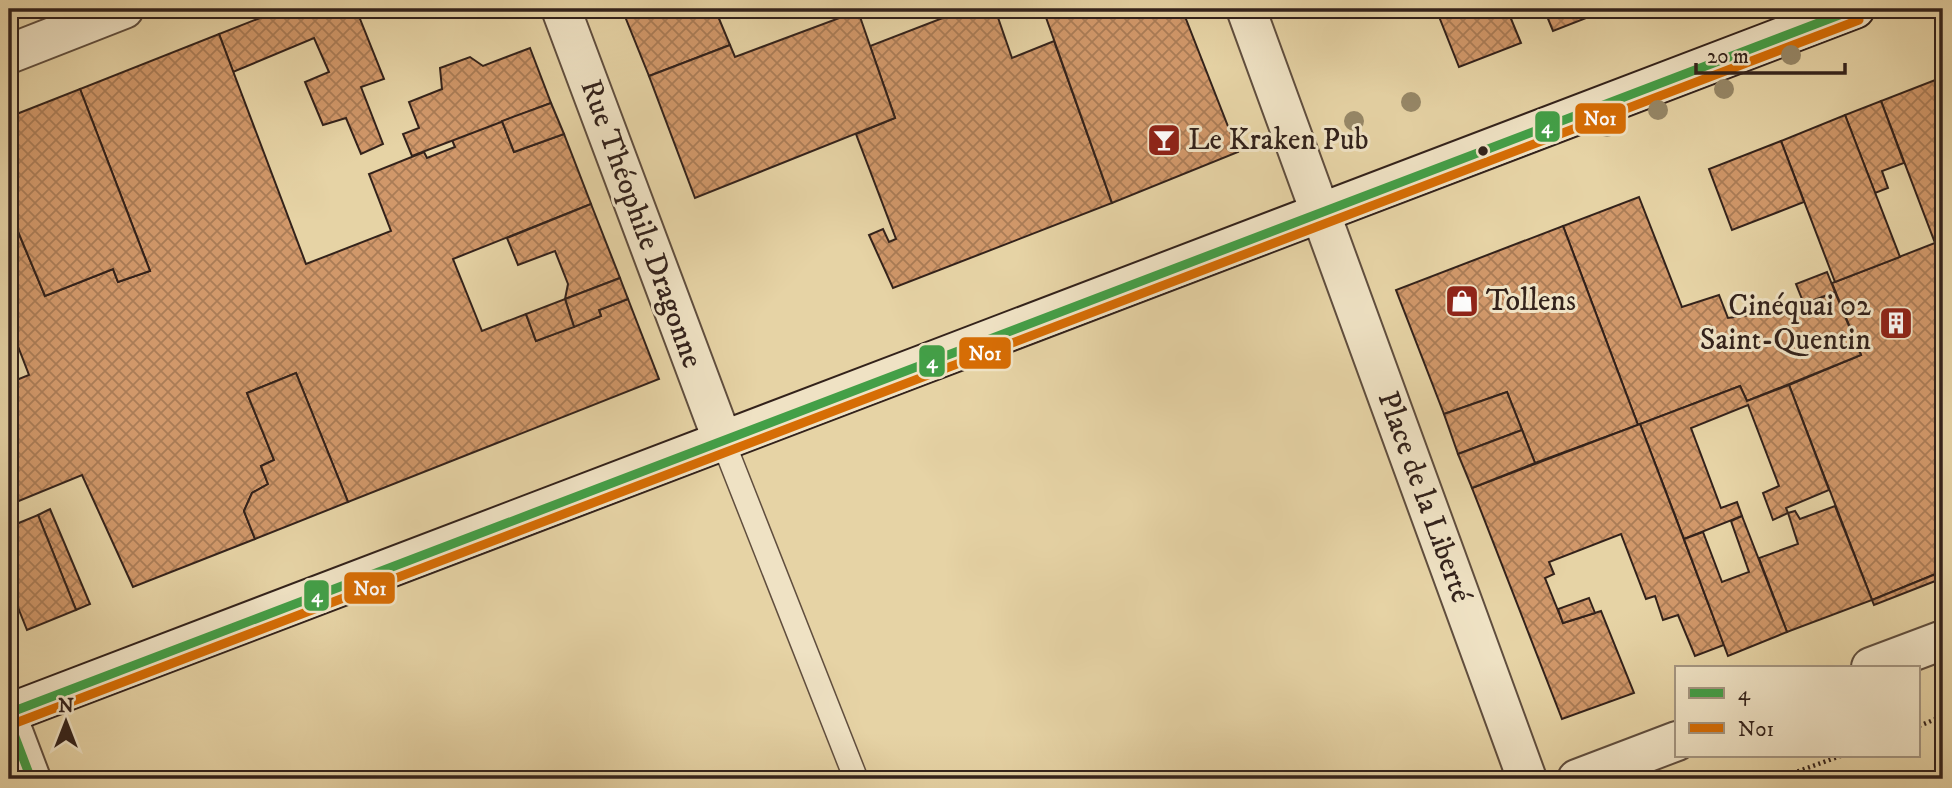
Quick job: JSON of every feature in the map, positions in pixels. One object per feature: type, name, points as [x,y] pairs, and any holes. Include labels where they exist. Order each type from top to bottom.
[{"type":"main road","points":[[9,54],[124,9]]},
{"type":"main road","name":"Rue Théophile Dragonne","points":[[561,9],[722,439]]},
{"type":"main road","name":"Place de la Liberté","points":[[1246,9],[1527,779]]},
{"type":"main road","points":[[9,713],[722,439],[1322,215],[1855,9]]},
{"type":"main road","points":[[1874,666],[1943,640]]},
{"type":"main road","points":[[9,721],[31,779]]},
{"type":"main road","points":[[1577,779],[1675,742]]},
{"type":"lane","points":[[722,439],[856,779]]},
{"type":"path","points":[[1920,726],[1943,716]]},
{"type":"path","points":[[1777,779],[1840,756]]},
{"type":"building","points":[[283,9],[356,9],[384,79],[361,87],[383,144],[361,154],[346,118],[323,125],[305,82],[329,72],[314,38],[233,72],[219,34]]},
{"type":"building","points":[[622,9],[715,9],[730,45],[649,76]]},
{"type":"building","points":[[966,9],[995,9],[1012,58],[1054,41],[1112,203],[893,288],[869,235],[883,229],[889,242],[896,239],[856,134],[895,118],[870,46]]},
{"type":"building","points":[[1043,9],[1182,9],[1238,152],[1112,203]]},
{"type":"building","points":[[1436,9],[1475,9],[1478,17],[1507,9],[1521,43],[1459,67]]},
{"type":"building","points":[[1544,9],[1592,9],[1594,15],[1553,31]]},
{"type":"building","points":[[858,11],[895,118],[695,198],[649,76],[730,45],[735,57]]},
{"type":"building","points":[[219,34],[306,264],[391,231],[369,174],[424,152],[427,158],[455,147],[452,140],[502,121],[514,152],[564,134],[591,204],[453,259],[482,331],[526,314],[536,341],[601,316],[599,310],[628,299],[659,379],[348,502],[296,373],[247,393],[274,460],[261,466],[268,484],[252,493],[244,511],[255,539],[133,587],[82,475],[9,505],[9,383],[29,375],[9,323],[9,210],[45,296],[113,269],[118,282],[150,271],[80,89]]},
{"type":"building","points":[[530,48],[551,103],[412,156],[403,134],[419,128],[409,102],[442,89],[440,68],[470,57],[483,66]]},
{"type":"building","name":"Cinéquai 02 Saint-Quentin","points":[[1943,77],[1943,571],[1872,600],[1789,385],[1861,355],[1832,283],[1935,243],[1881,101]]},
{"type":"building","points":[[80,89],[150,271],[118,282],[113,269],[45,296],[9,210],[9,117]]},
{"type":"building","points":[[1881,101],[1904,163],[1882,171],[1888,188],[1875,193],[1845,115]]},
{"type":"building","points":[[551,103],[564,134],[514,152],[502,121]]},
{"type":"building","points":[[1845,115],[1900,257],[1835,282],[1781,141]]},
{"type":"building","points":[[1781,141],[1804,202],[1732,230],[1709,169]]},
{"type":"building","points":[[1639,197],[1682,307],[1719,295],[1728,318],[1790,310],[1835,292],[1861,355],[1747,401],[1740,386],[1638,425],[1563,226]]},
{"type":"building","points":[[591,204],[620,278],[565,299],[568,284],[555,251],[518,265],[507,238]]},
{"type":"building","points":[[1563,226],[1638,425],[1535,463],[1507,392],[1444,414],[1396,290]]},
{"type":"building","points":[[1827,272],[1835,292],[1804,304],[1796,284]]},
{"type":"building","points":[[620,278],[628,299],[599,310],[601,316],[574,327],[565,299]]},
{"type":"building","points":[[565,299],[574,327],[536,341],[526,314]]},
{"type":"building","points":[[296,373],[348,502],[255,539],[244,511],[252,493],[268,484],[261,466],[274,460],[247,393]]},
{"type":"building","points":[[1789,385],[1829,490],[1786,508],[1788,513],[1773,520],[1763,493],[1779,486],[1748,405],[1691,428],[1721,508],[1737,502],[1742,516],[1684,539],[1640,424],[1740,386],[1747,401]]},
{"type":"building","points":[[1507,392],[1522,430],[1458,454],[1444,414]]},
{"type":"building","points":[[1640,424],[1724,645],[1695,656],[1678,615],[1663,620],[1655,596],[1646,599],[1621,534],[1549,562],[1554,574],[1545,578],[1563,623],[1601,611],[1634,693],[1562,719],[1472,488]]},
{"type":"building","points":[[1522,430],[1535,463],[1472,488],[1458,454]]},
{"type":"building","points":[[1835,506],[1872,600],[1787,632],[1759,558],[1798,544],[1788,513],[1795,511],[1800,519]]},
{"type":"building","points":[[50,509],[90,604],[76,610],[38,515]]},
{"type":"building","points":[[38,515],[76,610],[27,630],[9,585],[9,527]]},
{"type":"building","points":[[1742,516],[1787,632],[1728,656],[1684,539],[1703,532],[1722,582],[1749,572],[1731,521]]},
{"type":"building","points":[[1943,571],[1943,578],[1874,605],[1872,600]]},
{"type":"building","points":[[1589,598],[1595,613],[1563,623],[1558,609]]},
{"type":"transit line","name":"4","points":[[9,713],[1855,9]]},
{"type":"transit line","name":"N01","points":[[13,724],[1859,20]]},
{"type":"transit line","name":"4","points":[[9,721],[31,779]]},
{"type":"place","name":"Le Kraken Pub","points":[[1164,140]]},
{"type":"place","name":"Tollens","points":[[1462,301]]},
{"type":"place","name":"Cinéquai 02 Saint-Quentin","points":[[1896,323]]}]
